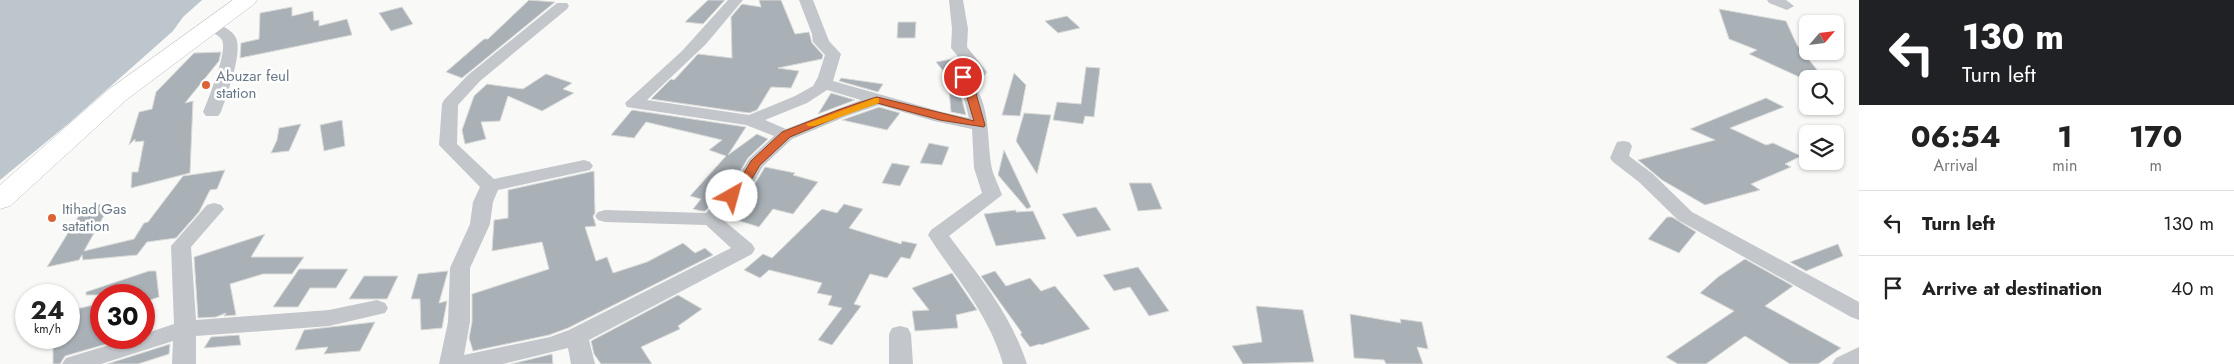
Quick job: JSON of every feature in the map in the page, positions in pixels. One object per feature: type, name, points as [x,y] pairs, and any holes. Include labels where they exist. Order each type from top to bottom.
[{"type":"main road","points":[[0,200],[116,95],[247,0]]},
{"type":"street","points":[[736,0],[715,26],[664,78],[633,103],[750,120],[786,135]]},
{"type":"street","points":[[750,120],[786,106],[819,89],[824,84],[833,54],[821,42],[820,34],[806,0]]},
{"type":"street","points":[[956,0],[960,30],[959,48],[979,72],[961,79],[970,90],[980,125],[983,168],[992,195],[938,235],[986,301],[1012,350],[1015,364]]},
{"type":"street","points":[[490,186],[448,145],[450,104],[474,78],[562,6]]},
{"type":"street","points":[[210,26],[229,38],[231,44],[227,64],[212,112]]},
{"type":"street","points":[[824,84],[940,117],[980,125]]},
{"type":"street","points":[[710,219],[743,185],[755,163],[786,135],[877,100]]},
{"type":"street","points":[[1623,146],[1619,158],[1646,178],[1685,216],[1859,312]]},
{"type":"street","points":[[490,186],[584,166]]},
{"type":"street","points":[[451,364],[458,322],[460,268],[480,224],[483,202],[490,186]]},
{"type":"street","points":[[184,364],[181,246],[214,209]]},
{"type":"street","points":[[463,364],[554,345],[577,336],[745,249],[710,219],[606,216]]},
{"type":"street","points":[[74,364],[184,329],[329,318],[377,308]]},
{"type":"street","points":[[900,334],[900,364]]},
{"type":"street","points":[[577,336],[583,364]]},
{"type":"street","points":[[1844,364],[1859,355]]},
{"type":"shaded area","points":[[0,0],[202,0],[183,17],[173,31],[68,124],[0,180]]},
{"type":"building","points":[[529,0],[555,2],[462,78],[446,72],[484,39],[488,39]]},
{"type":"building","points":[[708,0],[725,0],[703,24],[685,22]]},
{"type":"building","points":[[759,0],[781,0],[795,34],[809,32],[812,43],[823,55],[822,59],[778,68],[799,71],[791,88],[771,87],[757,110],[749,113],[651,99],[671,79],[674,80],[698,54],[732,58],[731,17],[742,4],[761,7]]},
{"type":"building","points":[[292,7],[292,16],[313,11],[314,21],[319,20],[319,26],[347,19],[352,35],[240,58],[241,43],[259,39],[260,13]]},
{"type":"building","points":[[402,7],[413,24],[391,31],[379,13]]},
{"type":"building","points":[[1719,9],[1786,21],[1799,47],[1799,60],[1809,60],[1817,70],[1799,70],[1799,77],[1749,54],[1757,50],[1729,39]]},
{"type":"building","points":[[1067,16],[1080,28],[1058,33],[1045,21]]},
{"type":"building","points":[[898,22],[916,22],[915,38],[897,38]]},
{"type":"building","points":[[221,52],[219,61],[185,103],[193,101],[190,173],[131,188],[132,172],[138,172],[144,141],[135,142],[135,139],[129,145],[139,112],[152,109],[156,92],[194,53]]},
{"type":"building","points":[[957,58],[966,69],[954,74],[951,79],[957,88],[936,62]]},
{"type":"building","points":[[1086,67],[1100,68],[1094,117],[1085,116],[1083,124],[1053,120],[1057,102],[1081,104]]},
{"type":"building","points":[[1014,73],[1026,85],[1020,116],[1002,115]]},
{"type":"building","points":[[546,74],[572,83],[563,89],[574,93],[542,111],[508,96],[500,121],[481,122],[486,139],[465,144],[462,130],[474,96],[487,84],[523,89]]},
{"type":"building","points":[[841,78],[883,84],[878,92],[839,81]]},
{"type":"building","points":[[949,89],[958,89],[966,115],[951,112]]},
{"type":"building","points":[[831,93],[855,100],[818,114]]},
{"type":"building","points":[[1766,98],[1784,107],[1730,128],[1766,145],[1773,143],[1799,155],[1799,157],[1785,164],[1791,167],[1751,184],[1760,190],[1705,205],[1662,180],[1638,160],[1715,140],[1690,129]]},
{"type":"building","points":[[879,107],[900,113],[887,130],[842,120]]},
{"type":"building","points":[[632,110],[746,127],[728,155],[757,134],[768,139],[748,158],[734,181],[705,211],[701,211],[693,209],[701,199],[690,196],[726,156],[709,150],[722,140],[646,122],[634,138],[611,135]]},
{"type":"building","points":[[1024,113],[1051,115],[1037,174],[1016,141]]},
{"type":"building","points":[[342,120],[345,146],[324,151],[320,125]]},
{"type":"building","points":[[301,124],[289,151],[271,153],[277,140],[279,128]]},
{"type":"building","points":[[929,143],[949,147],[942,165],[920,163]]},
{"type":"building","points":[[1004,150],[1031,207],[1027,209],[998,175]]},
{"type":"building","points":[[892,163],[910,166],[900,186],[882,183]]},
{"type":"building","points":[[765,167],[795,173],[793,175],[818,182],[793,214],[773,209],[759,227],[727,217],[751,190]]},
{"type":"building","points":[[225,170],[217,189],[210,190],[199,212],[176,238],[147,242],[137,255],[83,260],[82,255],[79,260],[47,267],[84,207],[111,203],[84,251],[134,239],[144,223],[148,222],[183,176]]},
{"type":"building","points":[[594,171],[595,213],[593,216],[596,226],[585,227],[596,261],[607,257],[613,273],[647,262],[683,243],[695,253],[705,248],[713,255],[568,328],[549,335],[473,351],[469,338],[472,322],[472,294],[549,269],[542,242],[492,251],[494,220],[508,218],[508,190]]},
{"type":"building","points":[[1129,183],[1151,183],[1162,209],[1138,211]]},
{"type":"building","points":[[844,204],[863,209],[849,228],[901,244],[902,241],[917,244],[910,259],[901,257],[887,278],[870,274],[854,304],[861,306],[832,345],[818,340],[842,308],[828,305],[832,296],[817,293],[822,283],[769,270],[760,278],[744,270],[763,254],[772,258],[822,209],[837,213]]},
{"type":"building","points":[[1096,207],[1111,230],[1077,237],[1062,214]]},
{"type":"building","points":[[1016,210],[1016,212],[1033,211],[1046,239],[996,246],[984,214]]},
{"type":"building","points":[[1667,217],[1672,217],[1696,232],[1679,253],[1648,239]]},
{"type":"building","points":[[265,234],[251,257],[304,257],[292,274],[263,274],[230,284],[236,315],[224,316],[226,313],[216,317],[198,318],[194,257]]},
{"type":"building","points":[[1838,244],[1843,256],[1806,271],[1790,262]]},
{"type":"building","points":[[1745,259],[1793,286],[1765,306],[1841,348],[1818,364],[1790,364],[1745,336],[1706,364],[1678,364],[1666,357],[1734,311],[1700,293],[1718,277]]},
{"type":"building","points":[[1138,267],[1169,311],[1149,316],[1130,287],[1114,291],[1103,275]]},
{"type":"building","points":[[299,269],[348,269],[336,288],[310,288],[298,307],[273,307]]},
{"type":"building","points":[[149,271],[156,271],[159,297],[155,298],[155,284],[110,284]]},
{"type":"building","points":[[448,271],[439,303],[447,301],[442,328],[421,330],[420,299],[411,299],[418,274]]},
{"type":"building","points":[[995,271],[1006,286],[1030,278],[1041,291],[1055,286],[1090,329],[1030,347],[981,276]]},
{"type":"building","points":[[952,273],[977,310],[956,315],[958,328],[915,331],[912,311],[929,310],[912,288]]},
{"type":"building","points":[[364,276],[398,276],[387,299],[349,299]]},
{"type":"building","points":[[678,295],[702,309],[678,326],[680,329],[641,347],[652,364],[601,364],[594,354],[591,341]]},
{"type":"building","points":[[90,306],[90,349],[65,356],[60,364],[53,364],[53,349],[80,349],[80,308]]},
{"type":"building","points":[[1256,306],[1303,310],[1314,362],[1243,364],[1232,346],[1262,342]]},
{"type":"building","points":[[1350,314],[1401,323],[1400,319],[1422,322],[1428,349],[1417,347],[1423,364],[1386,364],[1384,360],[1354,358]]},
{"type":"building","points":[[375,322],[360,351],[324,354],[328,347],[295,350],[304,330]]},
{"type":"building","points":[[239,335],[241,345],[204,348],[211,337]]},
{"type":"building","points":[[170,344],[169,354],[138,364],[107,364],[155,349]]},
{"type":"building","points":[[552,354],[553,364],[511,364]]},
{"type":"slow traffic","points":[[812,124],[875,101]]},
{"type":"place","name":"Abuzar feul station","points":[[206,85]]},
{"type":"place","name":"Itihad Gas satation","points":[[52,218]]},
{"type":"route","points":[[732,196],[743,185],[755,163],[786,135],[877,100],[924,111],[940,117],[980,125],[970,90],[961,79],[963,77]]}]
